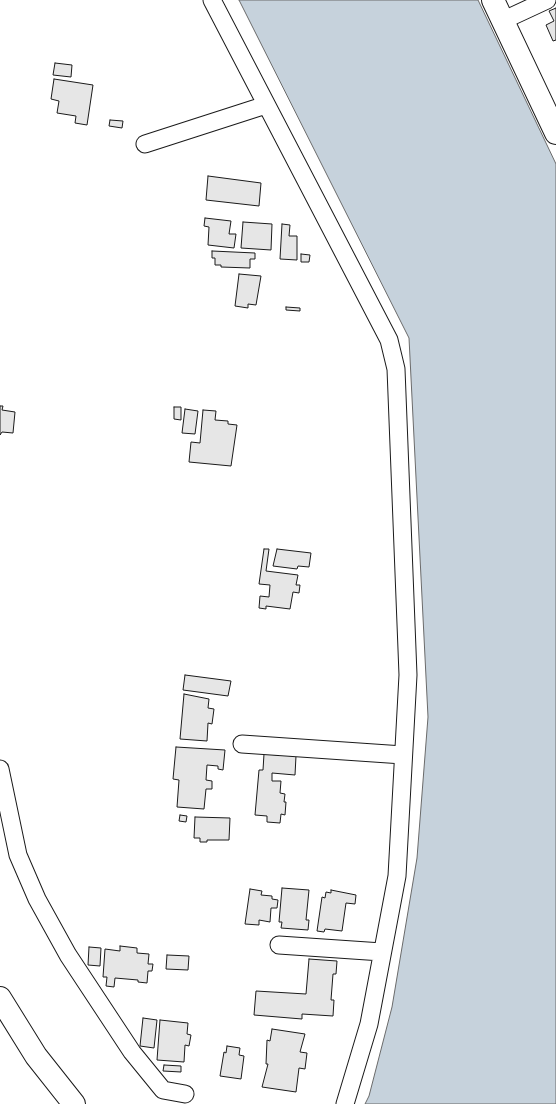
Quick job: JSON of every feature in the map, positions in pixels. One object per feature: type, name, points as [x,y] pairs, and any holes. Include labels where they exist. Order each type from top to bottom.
[{"type":"main road","points":[[493,0],[504,20],[556,133]]},
{"type":"main road","points":[[0,998],[36,1056],[74,1104]]},
{"type":"street","points":[[212,0],[389,340],[396,369],[403,496],[408,675],[397,876],[369,1024],[345,1104]]},
{"type":"street","points":[[504,20],[547,0]]},
{"type":"street","points":[[145,144],[266,105]]},
{"type":"street","points":[[242,744],[403,754]]},
{"type":"street","points":[[0,769],[18,855],[37,899],[68,955],[132,1052],[163,1090],[185,1094]]},
{"type":"street","points":[[280,945],[382,952]]},
{"type":"shaded area","points":[[239,0],[478,0],[556,164],[556,1104],[365,1104],[369,1096],[392,1007],[417,858],[428,717],[409,338]]},
{"type":"building","points":[[556,8],[556,40],[553,41],[546,25],[554,21],[549,11]]},
{"type":"building","points":[[55,63],[72,65],[71,77],[53,75]]},
{"type":"building","points":[[54,79],[93,85],[87,125],[75,123],[76,116],[57,113],[59,101],[51,99]]},
{"type":"building","points":[[110,120],[123,121],[122,128],[109,126]]},
{"type":"building","points":[[208,176],[261,183],[259,206],[206,200]]},
{"type":"building","points":[[205,218],[231,221],[229,234],[236,234],[234,248],[208,245],[209,227],[204,226]]},
{"type":"building","points":[[243,222],[272,224],[271,250],[241,248]]},
{"type":"building","points":[[282,224],[290,225],[289,236],[297,236],[297,260],[280,259]]},
{"type":"building","points":[[212,251],[255,253],[255,259],[250,259],[250,268],[221,267],[221,265],[215,265],[215,258],[212,258]]},
{"type":"building","points":[[301,254],[310,255],[309,262],[301,262]]},
{"type":"building","points":[[239,274],[261,276],[256,305],[248,304],[248,308],[235,306]]},
{"type":"building","points":[[286,307],[300,308],[300,311],[286,310]]},
{"type":"building","points":[[0,406],[3,406],[2,410],[15,412],[13,433],[2,432],[0,435]]},
{"type":"building","points":[[174,407],[181,407],[181,420],[174,419]]},
{"type":"building","points":[[185,409],[198,411],[195,434],[182,433]]},
{"type":"building","points":[[203,410],[216,411],[215,420],[228,421],[228,424],[237,425],[231,466],[189,462],[191,442],[200,443]]},
{"type":"building","points":[[264,549],[269,549],[266,571],[298,575],[296,585],[300,585],[299,593],[293,592],[290,609],[266,606],[266,609],[259,608],[260,596],[269,597],[270,585],[259,584]]},
{"type":"building","points":[[277,549],[311,553],[309,567],[298,566],[297,569],[273,566]]},
{"type":"building","points":[[185,675],[231,681],[228,696],[183,690]]},
{"type":"building","points":[[184,694],[209,699],[208,708],[214,709],[212,724],[208,723],[207,741],[180,739]]},
{"type":"building","points":[[176,747],[225,750],[223,770],[218,769],[218,766],[207,765],[206,780],[212,781],[212,789],[206,789],[204,809],[177,807],[179,780],[173,779]]},
{"type":"building","points":[[264,754],[296,756],[295,775],[272,773],[272,781],[281,781],[280,793],[285,794],[285,815],[281,814],[280,823],[267,822],[267,816],[255,815],[259,770],[263,770]]},
{"type":"building","points":[[180,815],[187,816],[186,822],[179,821]]},
{"type":"building","points":[[195,817],[230,818],[229,840],[207,840],[207,842],[200,842],[200,838],[194,838]]},
{"type":"building","points":[[282,888],[309,890],[306,920],[309,920],[308,930],[281,928],[282,922],[279,922]]},
{"type":"building","points":[[250,889],[262,891],[261,895],[272,896],[272,899],[278,900],[277,908],[271,908],[270,922],[259,920],[259,925],[245,924]]},
{"type":"building","points":[[331,890],[356,895],[355,904],[346,903],[342,931],[325,929],[324,932],[317,931],[322,897],[325,898],[326,892],[331,893]]},
{"type":"building","points":[[120,946],[137,948],[137,953],[149,954],[148,964],[153,964],[152,971],[148,971],[147,983],[138,982],[138,980],[115,978],[114,987],[106,986],[107,977],[103,977],[105,949],[120,951]]},
{"type":"building","points":[[89,947],[101,948],[100,966],[88,965]]},
{"type":"building","points":[[167,955],[189,956],[188,970],[166,969]]},
{"type":"building","points":[[309,959],[337,961],[336,974],[333,974],[331,1000],[334,1000],[333,1016],[302,1014],[302,1019],[254,1015],[256,991],[306,994]]},
{"type":"building","points":[[143,1018],[157,1020],[154,1048],[140,1046]]},
{"type":"building","points":[[160,1020],[188,1023],[187,1034],[191,1035],[189,1046],[185,1045],[184,1062],[157,1060]]},
{"type":"building","points":[[272,1029],[305,1034],[300,1052],[307,1053],[305,1069],[299,1068],[296,1092],[262,1087],[268,1064],[266,1064],[267,1040],[270,1041]]},
{"type":"building","points":[[227,1046],[240,1048],[239,1055],[244,1056],[241,1079],[220,1076],[224,1052],[226,1053]]},
{"type":"building","points":[[164,1065],[181,1066],[181,1072],[163,1071]]}]
